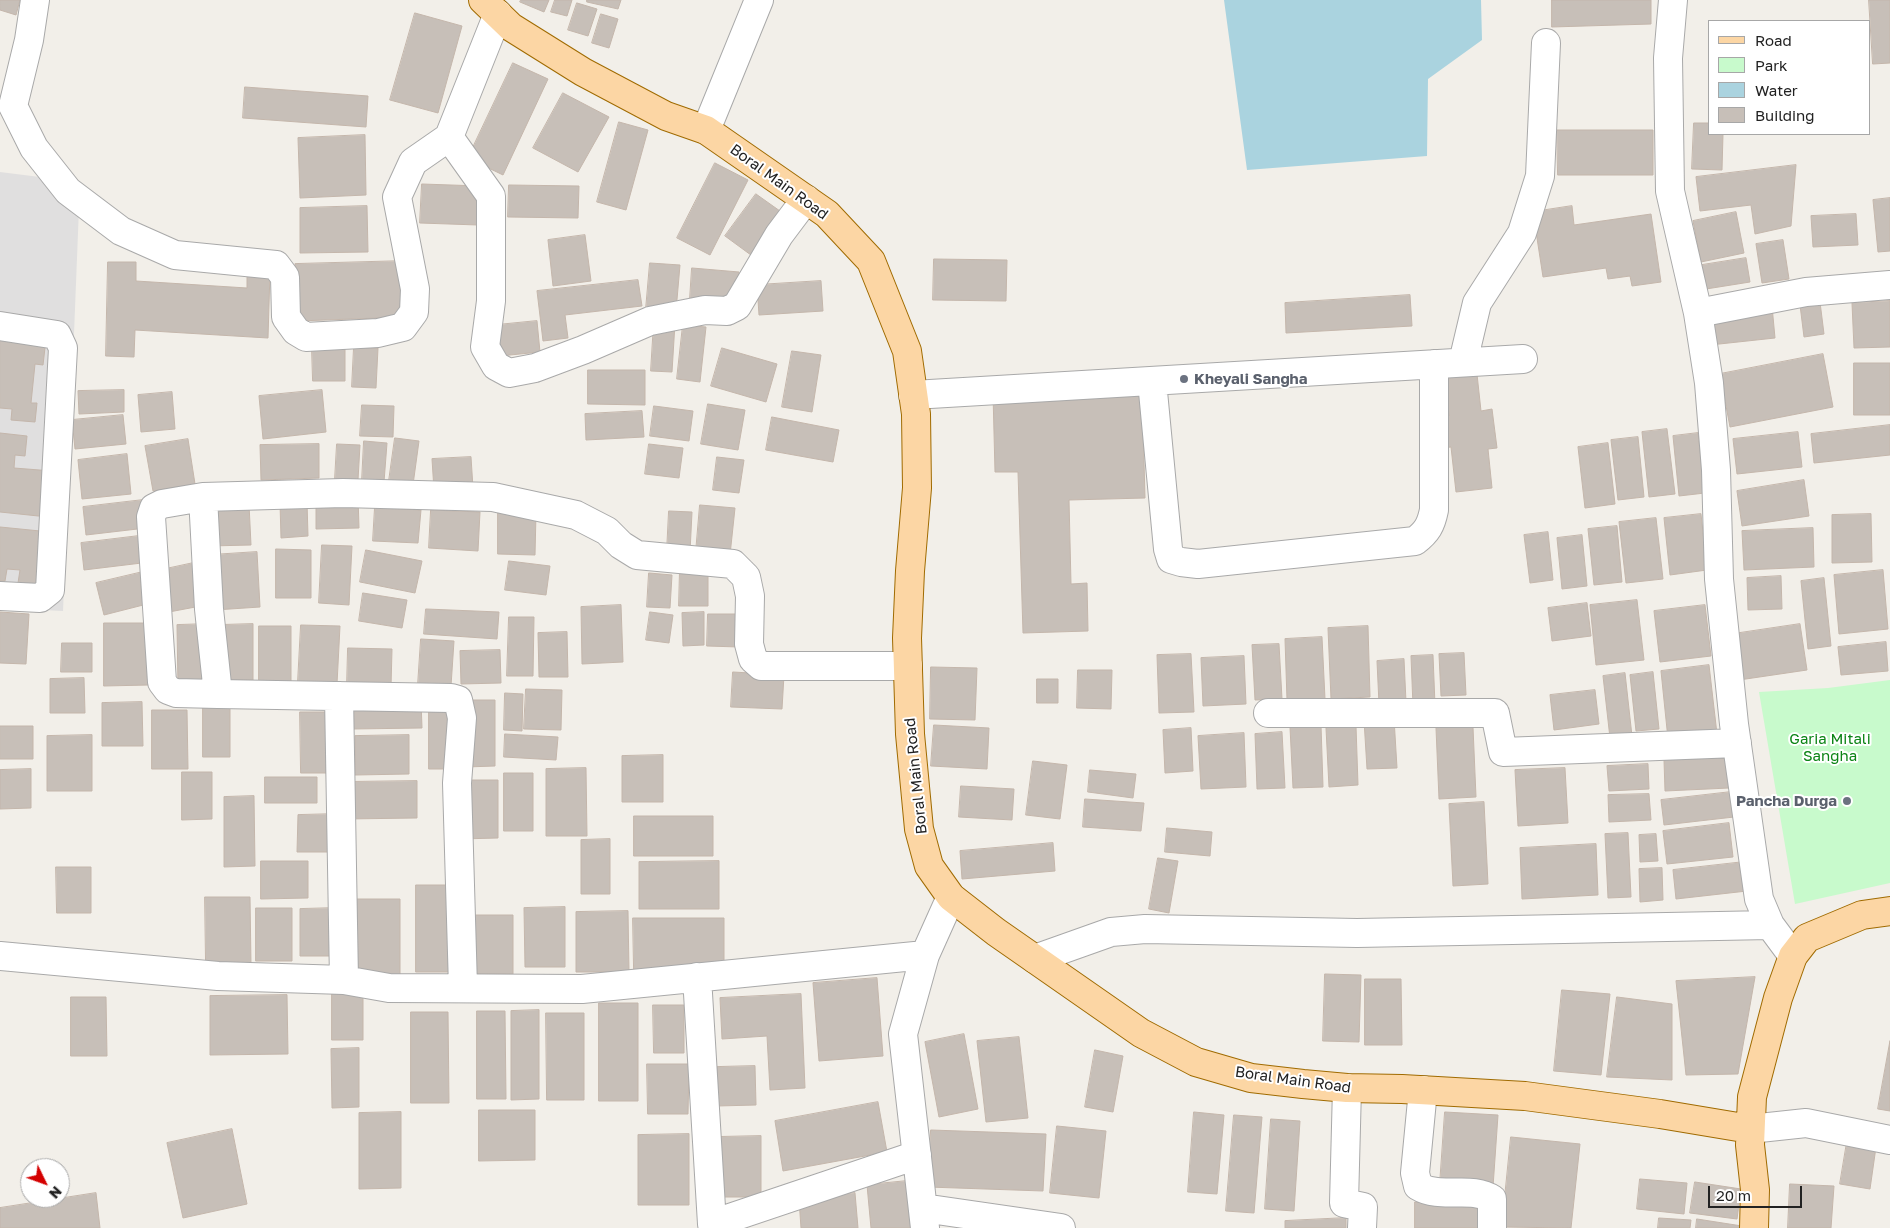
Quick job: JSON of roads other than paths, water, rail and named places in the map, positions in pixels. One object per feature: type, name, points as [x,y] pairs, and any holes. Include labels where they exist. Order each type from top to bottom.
[{"type":"main road","name":"Boral Main Road","points":[[490,7],[510,27],[583,72],[666,116],[706,130],[827,214],[871,261],[907,351],[916,414],[917,488],[907,638],[910,734],[919,829],[929,866],[951,897],[996,932],[1141,1033],[1196,1062],[1251,1078],[1347,1088],[1525,1096],[1660,1114],[1750,1129]]},
{"type":"main road","points":[[1754,1228],[1754,1190],[1750,1145],[1752,1097],[1778,998],[1793,956],[1806,938],[1862,915],[1890,911]]},
{"type":"street","points":[[35,0],[29,40],[13,106],[34,148],[68,191],[121,231],[175,255],[276,265],[285,277],[286,317],[296,331],[306,337],[378,333],[403,327],[414,312],[415,289],[397,197],[412,162],[450,137],[490,7]]},
{"type":"street","points":[[706,130],[758,0]]},
{"type":"street","points":[[1672,0],[1668,58],[1670,191],[1698,313],[1709,383],[1716,470],[1719,579],[1737,743],[1759,899],[1770,925],[1793,956]]},
{"type":"street","points":[[1463,362],[1477,303],[1522,233],[1540,176],[1546,43]]},
{"type":"street","points":[[450,137],[491,196],[491,301],[485,347],[496,366],[509,373],[551,362],[650,320],[705,310],[727,311],[738,306],[779,235],[806,199]]},
{"type":"street","points":[[1698,313],[1806,292],[1890,285]]},
{"type":"street","points":[[0,326],[57,335],[63,348],[50,590],[40,598],[0,596]]},
{"type":"street","points":[[913,395],[1523,359]]},
{"type":"street","points":[[1152,381],[1168,549],[1171,558],[1180,562],[1198,564],[1415,541],[1424,534],[1431,525],[1434,510],[1434,364]]},
{"type":"street","points":[[463,987],[457,783],[462,718],[458,700],[452,698],[176,693],[168,690],[162,682],[152,517],[154,508],[162,504],[203,497],[343,493],[493,497],[576,515],[607,531],[620,546],[637,555],[733,564],[746,577],[750,596],[748,644],[753,659],[761,666],[908,666]]},
{"type":"street","points":[[203,497],[209,609],[218,694]]},
{"type":"street","points":[[339,696],[344,980]]},
{"type":"street","points":[[1268,713],[1495,713],[1502,752],[1737,743]]},
{"type":"street","points":[[951,897],[925,955],[904,1034],[924,1218],[1061,1228]]},
{"type":"street","points":[[1035,959],[1111,932],[1145,928],[1358,933],[1770,925]]},
{"type":"street","points":[[0,956],[218,976],[344,980],[389,988],[582,989],[925,955]]},
{"type":"street","points":[[698,977],[712,1224],[917,1155]]},
{"type":"street","points":[[1347,1088],[1344,1203],[1363,1207],[1362,1228]]},
{"type":"street","points":[[1423,1090],[1415,1173],[1418,1186],[1427,1191],[1484,1194],[1492,1200],[1492,1228]]},
{"type":"street","points":[[1750,1129],[1806,1123],[1890,1140]]},
{"type":"water","points":[[1224,0],[1481,0],[1482,40],[1428,79],[1427,156],[1247,170]]},
{"type":"place","name":"Kheyali Sangha","points":[[1184,379]]},
{"type":"place","name":"Pancha Durga","points":[[1847,801]]},
{"type":"park label","name":"Garia Mitali Sangha","points":[[1830,748]]}]
